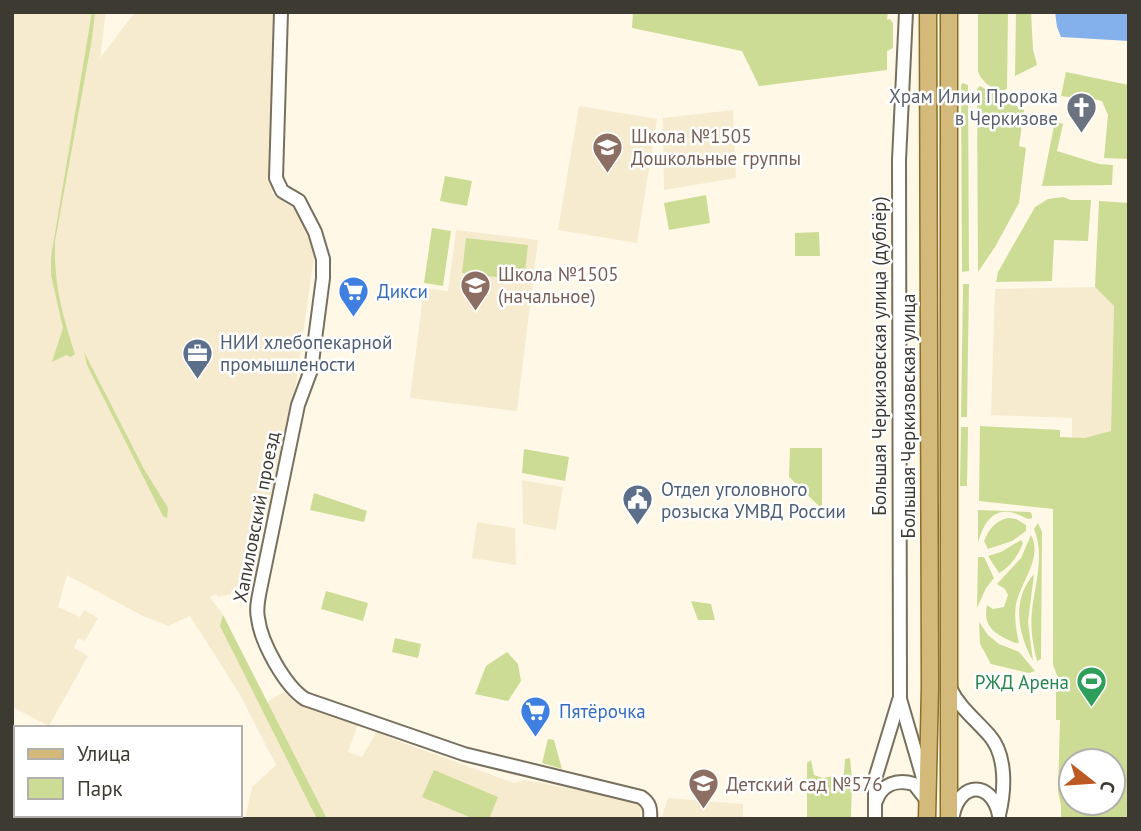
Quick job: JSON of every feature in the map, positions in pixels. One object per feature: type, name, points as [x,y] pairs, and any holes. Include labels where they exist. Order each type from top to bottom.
[{"type":"main road","name":"Большая Черкизовская улица","points":[[927,805],[930,688],[928,12]]},
{"type":"main road","points":[[949,12],[951,819]]},
{"type":"street","name":"Хапиловский проезд","points":[[281,12],[276,178],[282,191],[299,201],[315,232],[323,259],[323,278],[311,370],[298,405],[260,590],[257,614],[261,634],[289,685],[305,699],[494,762],[641,797],[651,810],[650,819]]},
{"type":"street","name":"Большая Черкизовская улица (дублёр)","points":[[900,699],[899,160],[906,12]]},
{"type":"street","points":[[950,688],[999,750],[1002,801],[999,817]]},
{"type":"street","points":[[875,819],[875,779],[900,699]]},
{"type":"street","points":[[900,699],[927,805]]},
{"type":"street","points":[[875,805],[882,789],[897,782],[914,784],[927,805]]},
{"type":"street","points":[[951,819],[960,797],[966,791],[974,789],[984,791],[993,799],[999,817]]},
{"type":"shaded area","points":[[12,12],[106,12],[100,58],[135,12],[275,12],[270,156],[273,195],[295,209],[309,236],[314,257],[292,411],[289,412],[270,516],[262,520],[258,545],[261,546],[255,578],[250,585],[243,585],[243,593],[231,591],[231,594],[218,597],[216,594],[210,597],[223,615],[267,702],[284,692],[294,702],[358,725],[348,752],[362,757],[377,731],[514,783],[525,780],[632,800],[642,809],[640,819],[245,819],[252,787],[276,765],[239,693],[190,616],[168,626],[141,615],[67,575],[58,607],[80,617],[84,610],[98,618],[85,641],[78,638],[74,648],[88,656],[49,726],[12,707]]},
{"type":"shaded area","name":"Школа №1505 Дошкольные группы","points":[[579,106],[657,119],[637,243],[558,230]]},
{"type":"shaded area","points":[[733,110],[736,178],[664,190],[663,118]]},
{"type":"shaded area","name":"Школа №1505 (начальное)","points":[[456,230],[538,240],[517,411],[410,398],[424,288],[448,291]]},
{"type":"shaded area","points":[[1095,287],[1114,306],[1111,432],[1072,438],[1072,418],[991,415],[995,289]]},
{"type":"shaded area","points":[[522,480],[563,487],[556,530],[523,524]]},
{"type":"shaded area","points":[[477,522],[515,528],[516,565],[472,558]]},
{"type":"shaded area","points":[[12,768],[14,817],[106,819],[12,819]]},
{"type":"shaded area","name":"Детский сад №576","points":[[668,798],[743,804],[743,819],[661,819]]},
{"type":"green space","points":[[92,12],[95,12],[92,39],[55,241],[60,299],[75,354],[52,362],[63,328],[51,275],[51,257]]},
{"type":"green space","points":[[633,12],[888,12],[887,20],[890,19],[893,23],[893,48],[887,51],[887,70],[759,86],[742,51],[632,28]]},
{"type":"green space","points":[[978,12],[1008,12],[1007,89],[998,90],[990,86],[978,71]]},
{"type":"green space","points":[[1016,12],[1031,12],[1033,49],[1037,65],[1015,76]]},
{"type":"green space","points":[[1066,72],[1129,85],[1129,159],[1104,158],[1108,115],[1102,101],[1061,96]]},
{"type":"green space","points":[[961,85],[968,85],[969,271],[962,272]]},
{"type":"green space","points":[[980,86],[1024,110],[1019,146],[1026,148],[1019,203],[978,272],[977,89]]},
{"type":"green space","points":[[1055,121],[1063,124],[1057,151],[1099,164],[1113,165],[1112,185],[1042,186]]},
{"type":"green space","points":[[445,176],[472,181],[467,206],[440,201]]},
{"type":"green space","points":[[706,195],[710,223],[669,230],[664,203]]},
{"type":"green space","points":[[1063,197],[1071,200],[1091,200],[1088,241],[1054,240],[1052,281],[996,282],[998,272],[1035,207],[1048,199]]},
{"type":"green space","points":[[1099,201],[1129,203],[1129,819],[1061,819],[1127,817],[1127,747],[1059,747],[1060,720],[1056,720],[1056,684],[1060,683],[1053,665],[1053,509],[979,501],[980,426],[1060,430],[1060,437],[1085,438],[1111,431],[1114,306],[1095,287]]},
{"type":"green space","points":[[432,228],[451,231],[443,286],[424,283]]},
{"type":"green space","points":[[819,232],[820,256],[795,256],[795,233]]},
{"type":"green space","points":[[466,238],[528,245],[524,280],[462,273]]},
{"type":"green space","points":[[963,284],[969,284],[967,417],[961,417]]},
{"type":"green space","points":[[84,352],[144,469],[168,508],[167,518],[163,516],[87,365]]},
{"type":"green space","points":[[961,427],[968,427],[967,486],[960,486]]},
{"type":"green space","points":[[790,448],[822,448],[822,509],[789,477]]},
{"type":"green space","points":[[524,449],[569,457],[565,481],[522,473]]},
{"type":"green space","points":[[314,493],[367,511],[364,522],[310,510]]},
{"type":"green space","points":[[978,510],[1030,512],[1032,518],[1009,512],[995,514],[985,525],[978,543]]},
{"type":"green space","points":[[1008,518],[1026,525],[1026,531],[1012,541],[988,549],[984,541],[988,533],[996,523]]},
{"type":"green space","points":[[1038,523],[1042,532],[1041,659],[1037,661],[1031,624],[1039,560],[1034,529]]},
{"type":"green space","points":[[1031,535],[1034,544],[1033,561],[1016,604],[1019,643],[1015,643],[992,630],[987,620],[987,605],[993,609],[1004,607],[1008,595],[1005,589],[997,584],[1021,558]]},
{"type":"green space","points":[[1021,540],[1023,543],[1017,556],[999,573],[988,556]]},
{"type":"green space","points":[[978,557],[984,557],[994,578],[977,608]]},
{"type":"green space","points":[[1034,574],[1028,622],[1033,661],[1024,640],[1019,617],[1022,595]]},
{"type":"green space","points":[[326,591],[368,603],[363,621],[321,609]]},
{"type":"green space","points":[[691,601],[711,604],[715,620],[698,620]]},
{"type":"green space","points":[[223,615],[327,819],[317,819],[220,626]]},
{"type":"green space","points":[[979,622],[988,635],[999,644],[1019,652],[1035,671],[1029,673],[991,664],[980,644]]},
{"type":"green space","points":[[395,638],[421,644],[418,658],[392,652]]},
{"type":"green space","points":[[507,652],[518,664],[521,681],[508,701],[475,694],[486,666]]},
{"type":"green space","points":[[548,739],[554,740],[562,769],[542,763]]},
{"type":"green space","points":[[850,758],[851,819],[807,819],[807,763],[811,760],[814,775],[823,778],[833,776],[840,781],[844,773],[845,759]]},
{"type":"green space","points":[[434,770],[498,797],[489,819],[474,819],[422,797]]},
{"type":"water","points":[[1055,12],[1129,12],[1129,41],[1061,37]]},
{"type":"railway","points":[[36,817],[39,819]]},
{"type":"place","name":"Храм Илии Пророка в Черкизове","points":[[1081,134]]},
{"type":"place","name":"Школа №1505 Дошкольные группы","points":[[608,174]]},
{"type":"place","name":"Школа №1505 (начальное)","points":[[475,312]]},
{"type":"place","name":"Дикси","points":[[354,318]]},
{"type":"place","name":"НИИ хлебопекарной промышлености","points":[[197,380]]},
{"type":"place","name":"Отдел уголовного розыска УМВД России","points":[[638,527]]},
{"type":"place","name":"РЖД Арена","points":[[1092,709]]},
{"type":"place","name":"Пятёрочка","points":[[536,738]]},
{"type":"place","name":"Детский сад №576","points":[[703,811]]}]
